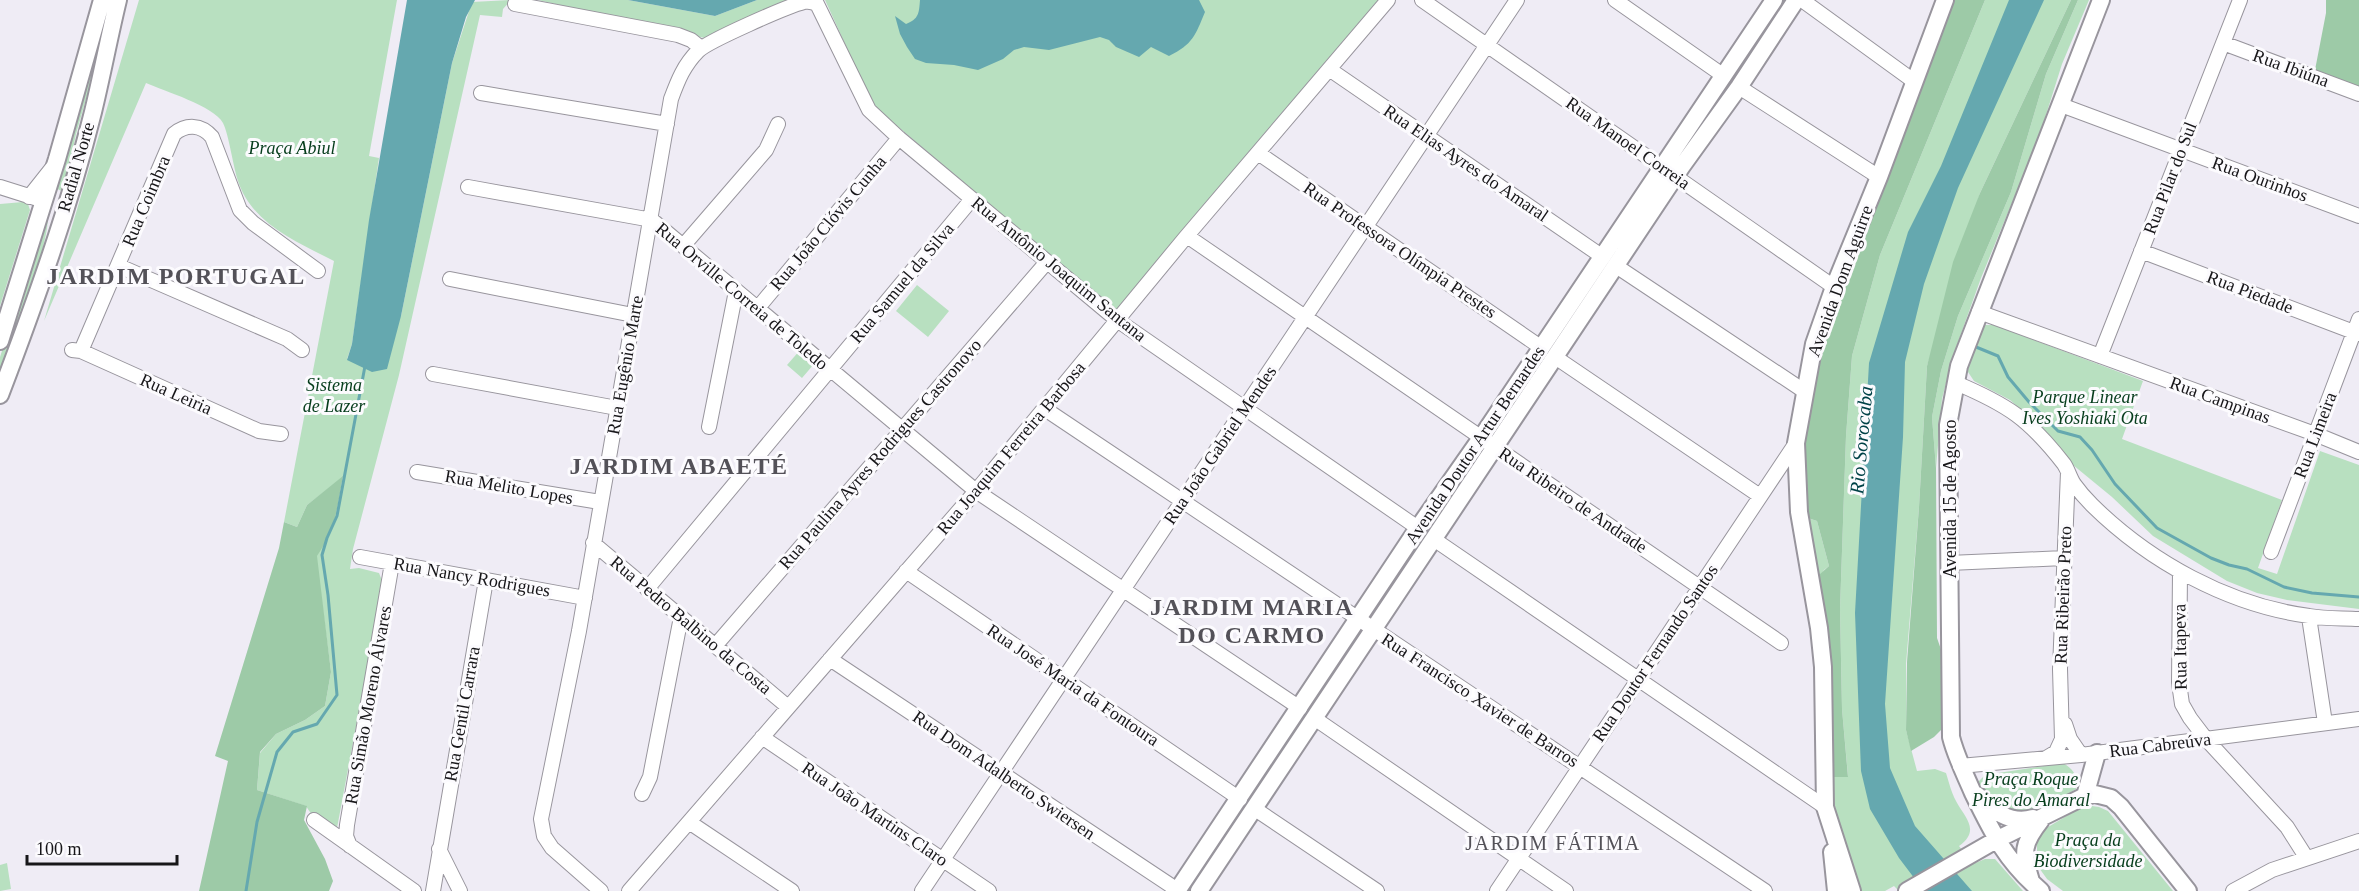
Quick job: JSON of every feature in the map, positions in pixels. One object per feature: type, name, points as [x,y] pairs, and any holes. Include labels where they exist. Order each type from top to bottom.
[{"type":"main road","name":"Radial Norte","points":[[0,341],[36,200],[57,159],[102,0]]},
{"type":"main road","name":"Radial Norte","points":[[0,395],[41,286],[92,114],[118,0]]},
{"type":"main road","points":[[92,114],[127,0]]},
{"type":"main road","name":"Avenida Doutor Artur Bernardes","points":[[1200,891],[1496,448],[1549,352],[1669,172],[1724,76],[1774,0]]},
{"type":"main road","name":"Avenida Doutor Artur Bernardes","points":[[1669,172],[1739,87],[1796,0]]},
{"type":"main road","name":"Avenida Dom Aguirre","points":[[1852,891],[1825,807],[1823,667],[1819,628],[1801,522],[1796,443],[1814,344],[1945,0]]},
{"type":"main road","name":"Avenida 15 de Agosto","points":[[2036,887],[2014,864],[1989,844],[1972,790],[1960,766],[1951,737],[1948,425],[1959,366],[2102,0]]},
{"type":"main road","points":[[36,200],[52,214],[53,222],[41,286]]},
{"type":"main road","name":"Avenida Doutor Artur Bernardes","points":[[1178,891],[1418,528],[1481,438],[1549,352]]},
{"type":"main road","points":[[2085,796],[2091,770],[2089,754]]},
{"type":"main road","points":[[1972,790],[1991,808],[2013,820],[2029,819],[2045,814]]},
{"type":"main road","points":[[1907,891],[2045,814],[2085,796],[2095,794],[2111,798],[2121,807],[2188,891]]},
{"type":"main road","points":[[2036,887],[2024,851],[2025,843],[2045,814]]},
{"type":"main road","name":"Avenida Dom Aguirre","points":[[1829,824],[1836,891]]},
{"type":"street","name":"Rua Joaquim Ferreira Barbosa","points":[[629,891],[976,491],[1187,236],[1388,0]]},
{"type":"street","name":"Rua Manoel Correia","points":[[1422,0],[1834,287]]},
{"type":"street","name":"Rua João Gabriel Mendes","points":[[922,891],[1517,0]]},
{"type":"street","points":[[1615,0],[1724,76]]},
{"type":"street","points":[[1802,0],[1915,82]]},
{"type":"street","name":"Rua Pilar do Sul","points":[[2100,356],[2240,0]]},
{"type":"street","name":"Rua Eugênio Marte","points":[[601,891],[552,848],[544,836],[541,819],[585,598],[672,99],[678,78],[701,48],[794,6],[813,2]]},
{"type":"street","name":"Rua Antônio Joaquim Santana","points":[[813,2],[820,7],[869,110],[899,138],[1117,320],[1418,528]]},
{"type":"street","points":[[515,4],[678,35],[691,40],[701,48]]},
{"type":"street","name":"Rua Ibiúna","points":[[2223,43],[2359,94]]},
{"type":"street","name":"Rua Elias Ayres do Amaral","points":[[1329,69],[1609,261],[1804,391]]},
{"type":"street","points":[[1739,87],[1879,177]]},
{"type":"street","points":[[481,93],[667,124]]},
{"type":"street","name":"Rua Ourinhos","points":[[2061,105],[2359,216]]},
{"type":"street","points":[[683,246],[766,150],[778,124]]},
{"type":"street","name":"Rua Coimbra","points":[[76,351],[119,266],[174,134],[180,129],[191,126],[207,131],[212,137],[240,210],[253,223],[318,271]]},
{"type":"street","name":"Rua João Clóvis Cunha","points":[[758,309],[899,138]]},
{"type":"street","name":"Rua Professora Olímpia Prestes","points":[[1258,153],[1760,496]]},
{"type":"street","points":[[0,187],[36,200]]},
{"type":"street","name":"Rua Orville Correia de Toledo","points":[[468,187],[652,220],[976,491],[1300,708]]},
{"type":"street","points":[[0,199],[36,200]]},
{"type":"street","name":"Rua Samuel da Silva","points":[[647,589],[972,199]]},
{"type":"street","name":"Rua Ribeiro de Andrade","points":[[1187,236],[1781,643]]},
{"type":"street","name":"Rua Piedade","points":[[2141,251],[2357,328]]},
{"type":"street","name":"Rua Paulina Ayres Rodrigues Castronovo","points":[[715,646],[1046,263]]},
{"type":"street","points":[[119,266],[287,339],[302,350]]},
{"type":"street","points":[[450,279],[633,315]]},
{"type":"street","points":[[709,427],[736,291]]},
{"type":"street","name":"Rua Campinas","points":[[1979,312],[2359,452]]},
{"type":"street","name":"Rua Limeira","points":[[2271,552],[2357,328]]},
{"type":"street","name":"Rua Leiria","points":[[76,351],[258,430],[280,434]]},
{"type":"street","points":[[433,374],[618,408]]},
{"type":"street","points":[[1956,383],[2002,404],[2028,422],[2068,470],[2073,483],[2092,504],[2133,540],[2180,572],[2248,602],[2309,617],[2359,619]]},
{"type":"street","name":"Rua Francisco Xavier de Barros","points":[[1045,409],[1765,891]]},
{"type":"street","name":"Rua Doutor Fernando Santos","points":[[1497,891],[1796,443]]},
{"type":"street","name":"Rua Ribeirão Preto","points":[[2046,759],[2060,746],[2063,719],[2060,669],[2068,470]]},
{"type":"street","name":"Rua Melito Lopes","points":[[417,472],[600,502]]},
{"type":"street","points":[[1774,476],[1785,473],[1798,478]]},
{"type":"street","points":[[1435,540],[1825,807]]},
{"type":"street","name":"Rua Pedro Balbino da Costa","points":[[593,543],[789,707]]},
{"type":"street","name":"Rua Nancy Rodrigues","points":[[360,557],[585,598]]},
{"type":"street","points":[[1949,563],[2064,558]]},
{"type":"street","name":"Rua Simão Moreno Álvares","points":[[350,846],[346,836],[347,825],[393,563]]},
{"type":"street","name":"Rua José Maria da Fontoura","points":[[906,571],[1240,799]]},
{"type":"street","name":"Rua Itapeva","points":[[2180,572],[2180,693],[2182,704],[2206,739],[2287,827],[2306,857]]},
{"type":"street","name":"Rua Gentil Carrara","points":[[433,891],[486,580]]},
{"type":"street","points":[[642,794],[650,777],[681,617]]},
{"type":"street","points":[[2309,617],[2325,723]]},
{"type":"street","name":"Rua Dom Adalberto Swiersen","points":[[830,659],[1178,891]]},
{"type":"street","points":[[1314,718],[1566,891]]},
{"type":"street","name":"Rua Ribeirão Preto","points":[[2063,719],[2070,739],[2089,754]]},
{"type":"street","name":"Rua Cabreúva","points":[[1960,766],[2089,754],[2359,719]]},
{"type":"street","name":"Rua João Martins Claro","points":[[762,737],[989,891]]},
{"type":"street","points":[[1256,809],[1377,891]]},
{"type":"street","points":[[314,820],[414,891]]},
{"type":"street","points":[[689,822],[792,891]]},
{"type":"street","points":[[2233,891],[2272,870],[2359,841]]},
{"type":"street","points":[[439,849],[460,891]]},
{"type":"street","name":"Rua Gentil Carrara","points":[[421,891],[439,849]]},
{"type":"green space","points":[[139,0],[397,0],[369,156],[379,158],[352,344],[347,359],[401,316],[452,63],[472,2],[511,0],[503,9],[502,17],[480,15],[399,375],[353,549],[350,569],[359,568],[379,573],[383,583],[337,828],[319,821],[306,806],[257,790],[260,753],[276,734],[305,720],[325,706],[331,672],[316,556],[331,528],[343,477],[307,505],[297,527],[284,522],[334,261],[277,230],[254,209],[238,181],[225,128],[218,117],[199,105],[146,83],[44,321]]},
{"type":"green space","points":[[538,0],[628,0],[715,16],[757,0],[801,0],[709,39]]},
{"type":"green space","points":[[825,0],[1382,0],[1116,312],[876,108]]},
{"type":"green space","points":[[1778,0],[1785,0],[1678,159]]},
{"type":"green space","points":[[1954,0],[1985,0],[1880,255],[1852,356],[1846,436],[1840,609],[1842,709],[1848,777],[1831,777],[1831,681],[1828,635],[1818,580],[1819,575],[1829,566],[1817,521],[1808,518],[1805,444],[1820,346]]},
{"type":"green space","points":[[1985,0],[2071,0],[1980,193],[1927,366],[1919,507],[1906,664],[1906,730],[1917,771],[1935,769],[1946,773],[1956,801],[1967,818],[1969,835],[1959,846],[1973,864],[1985,859],[1995,859],[2023,891],[1899,891],[1894,886],[1885,891],[1858,891],[1838,828],[1831,777],[1848,776],[1842,709],[1840,609],[1846,436],[1852,356],[1880,255]]},
{"type":"green space","points":[[2071,0],[2078,0],[2046,74],[2011,192],[1958,316],[1941,371],[1932,417],[1936,468],[1937,638],[1945,661],[1944,709],[1942,729],[1934,737],[1911,751],[1906,730],[1907,662],[1927,366],[1953,262],[1980,193]]},
{"type":"green space","points":[[2078,0],[2089,0],[2062,64],[2039,137],[1981,278],[1952,359],[1942,399],[1936,468],[1932,417],[1941,371],[1958,316],[2011,192],[2046,74]]},
{"type":"green space","points":[[2326,0],[2359,0],[2359,88],[2315,70],[2326,13]]},
{"type":"green space","points":[[106,21],[108,22],[76,134],[64,192],[55,188]]},
{"type":"green space","points":[[23,202],[28,204],[30,210],[0,306],[0,204]]},
{"type":"green space","points":[[47,214],[44,244],[38,267],[0,374],[0,357]]},
{"type":"green space","points":[[917,285],[949,311],[928,337],[896,311]]},
{"type":"green space","name":"Parque Linear Ives Yoshiaki Ota","points":[[1983,325],[1994,325],[2143,381],[2122,439],[2282,500],[2258,568],[2277,574],[2320,451],[2359,465],[2359,609],[2287,600],[2257,593],[2227,581],[2153,536],[2112,497],[2073,465],[2049,435],[2010,400],[1974,381],[1966,369]]},
{"type":"green space","points":[[801,349],[814,364],[802,378],[787,365]]},
{"type":"green space","points":[[343,476],[332,527],[317,556],[331,672],[325,706],[305,720],[276,734],[260,752],[257,790],[307,806],[304,820],[325,859],[333,881],[329,891],[199,891],[228,761],[215,756],[279,548],[284,522],[297,527],[307,505]]},
{"type":"green space","points":[[1808,518],[1817,521],[1829,566],[1818,580]]},
{"type":"green space","name":"Praça Roque Pires do Amaral","points":[[2063,763],[2074,774],[2076,789],[2038,811],[2021,812],[2003,806],[1988,796],[1978,782],[1985,775]]},
{"type":"green space","name":"Praça da Biodiversidade","points":[[2085,805],[2108,811],[2173,891],[2063,891],[2047,879],[2037,865],[2037,840],[2043,830]]},
{"type":"green space","points":[[7,863],[11,889],[0,891],[0,865]]},
{"type":"water","points":[[407,0],[475,0],[466,17],[452,63],[401,316],[387,369],[372,372],[347,360],[352,344],[369,220]]},
{"type":"water","points":[[628,0],[757,0],[715,16]]},
{"type":"water","points":[[920,0],[1199,0],[1205,12],[1199,27],[1188,43],[1169,56],[1151,47],[1139,57],[1100,37],[1049,50],[1024,47],[978,70],[926,63],[915,59],[900,34],[895,16],[906,24],[914,20],[918,15]]},
{"type":"water","points":[[2009,0],[2044,0],[1958,188],[1924,284],[1905,362],[1903,437],[1885,704],[1890,768],[1915,826],[1972,891],[1924,891],[1899,858],[1870,809],[1861,771],[1855,613],[1869,363],[1908,232],[1941,166]]},
{"type":"waterway","points":[[1976,347],[1998,356],[2008,377],[2058,431],[2080,437],[2092,450],[2115,484],[2157,528],[2211,558],[2247,569],[2284,587],[2312,593],[2359,597]]},
{"type":"waterway","points":[[246,891],[257,822],[277,752],[293,732],[317,724],[337,695],[322,555],[337,516],[365,366]]},
{"type":"district","name":"JARDIM PORTUGAL","points":[[176,276]]},
{"type":"district","name":"JARDIM ABAETÉ","points":[[679,466]]},
{"type":"district","name":"JARDIM MARIA DO CARMO","points":[[1252,621]]},
{"type":"district","name":"JARDIM FÁTIMA","points":[[1553,843]]},
{"type":"park label","name":"Praça Abiul","points":[[292,148]]},
{"type":"park label","name":"Sistema de Lazer","points":[[334,395]]},
{"type":"water label","name":"Rio Sorocaba","points":[[1861,440]]}]
